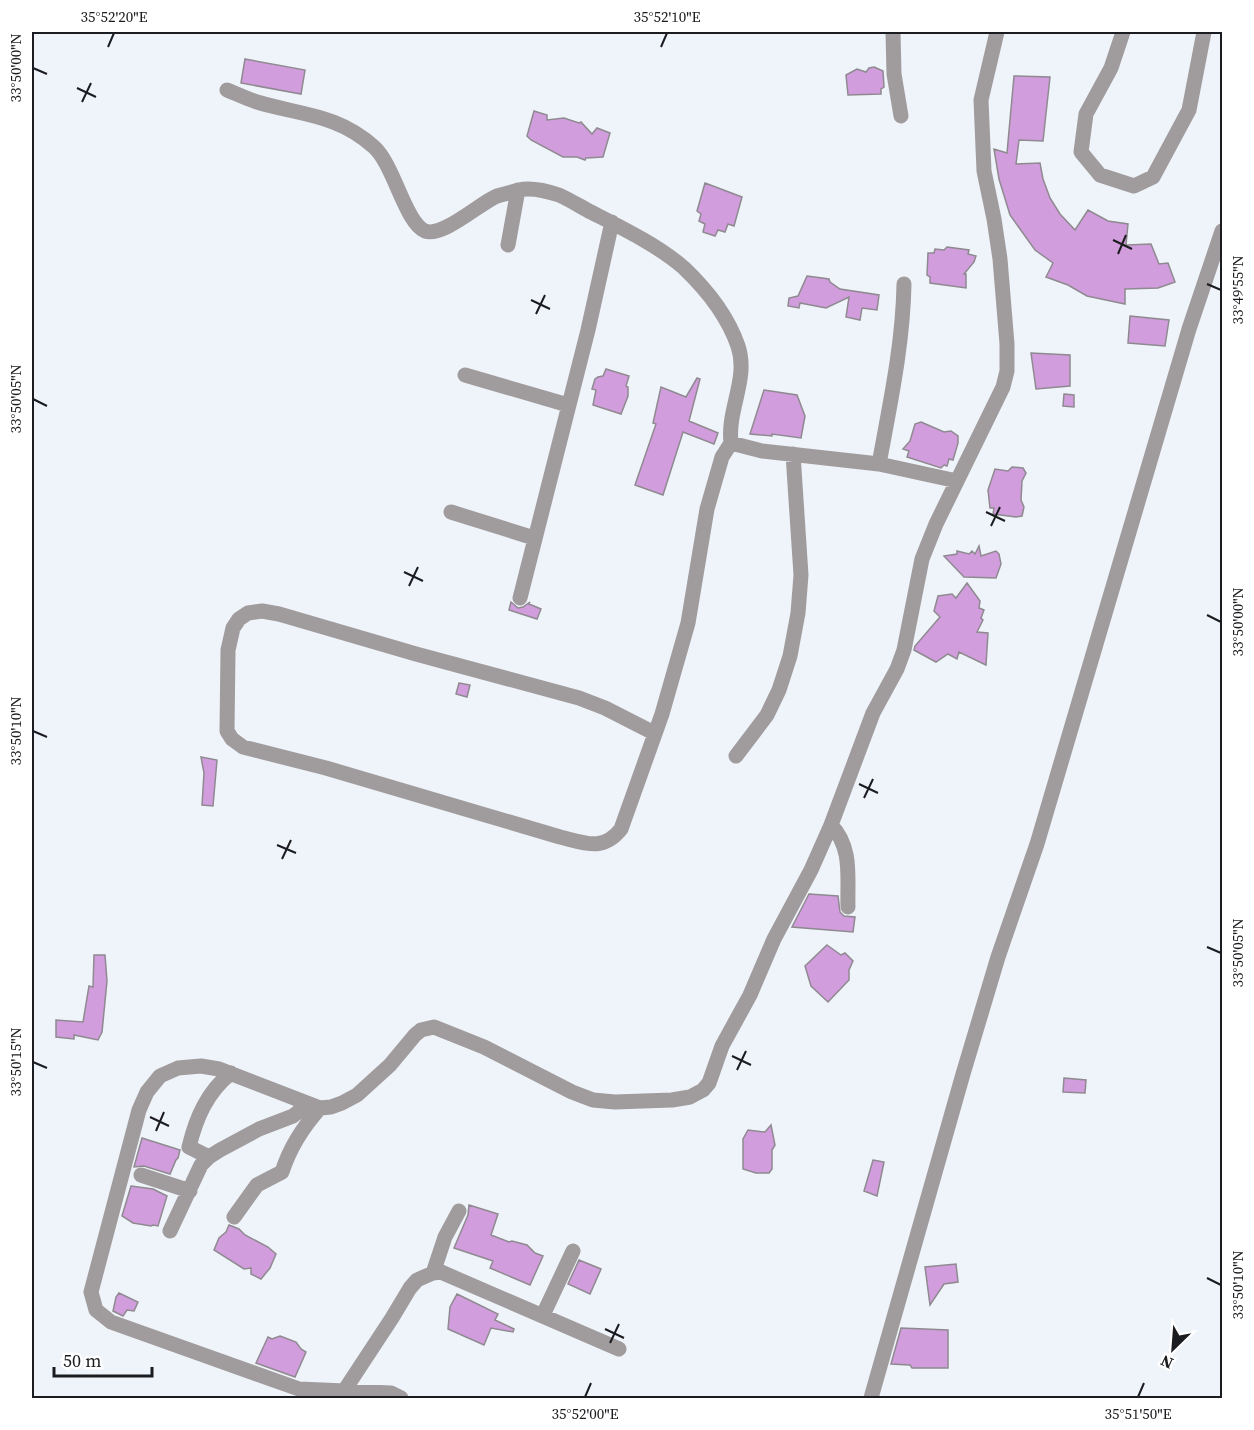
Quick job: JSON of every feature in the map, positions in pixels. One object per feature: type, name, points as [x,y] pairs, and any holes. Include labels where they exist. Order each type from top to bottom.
[{"type":"street","points":[[893,32],[894,74],[901,116]]},
{"type":"street","points":[[170,1231],[201,1165],[209,1157],[259,1129],[314,1106],[337,1105],[357,1095],[390,1065],[421,1030],[434,1027],[484,1047],[572,1092],[593,1100],[662,1101],[690,1097],[703,1090],[709,1083],[722,1046],[750,995],[774,939],[811,870],[831,825],[873,713],[897,669],[922,559],[936,524],[1003,387],[1007,370],[1007,344],[1000,260],[984,171],[981,100],[999,32]]},
{"type":"street","points":[[1123,32],[1111,68],[1086,114],[1081,153],[1100,175],[1134,186],[1153,177],[1189,110],[1204,32]]},
{"type":"street","points":[[227,90],[257,102],[297,110],[336,122],[357,132],[376,148],[389,166],[416,224],[424,230],[438,231],[496,197],[518,190],[538,190],[560,196],[612,222],[684,268],[729,323],[743,364],[741,383],[731,419],[731,443],[722,457],[707,509],[688,623],[648,755],[621,829],[613,839],[603,843],[588,844],[326,768],[260,753],[243,747],[232,739],[227,731],[230,636],[239,619],[248,613],[262,611],[579,698],[605,708],[654,733]]},
{"type":"street","points":[[508,244],[518,190]]},
{"type":"street","points":[[520,598],[588,330],[612,222]]},
{"type":"street","points":[[871,1398],[998,957],[1037,844],[1186,339],[1222,231]]},
{"type":"street","points":[[879,464],[902,324],[904,284]]},
{"type":"street","points":[[465,375],[568,405]]},
{"type":"street","points":[[731,443],[762,451],[879,464],[957,481]]},
{"type":"street","points":[[736,756],[767,715],[790,656],[801,575],[793,454]]},
{"type":"street","points":[[451,512],[534,538]]},
{"type":"street","points":[[831,825],[838,832],[847,854],[848,907]]},
{"type":"street","points":[[314,1106],[219,1069],[201,1066],[178,1068],[160,1076],[147,1092],[135,1124],[91,1292],[91,1300],[96,1310],[111,1322],[299,1389],[391,1393],[401,1398]]},
{"type":"street","points":[[209,1157],[189,1147],[193,1131],[201,1110],[217,1084],[231,1073]]},
{"type":"street","points":[[234,1217],[257,1185],[282,1172],[289,1151],[314,1106]]},
{"type":"street","points":[[141,1175],[190,1191]]},
{"type":"street","points":[[433,1273],[445,1237],[459,1211]]},
{"type":"street","points":[[543,1315],[573,1251]]},
{"type":"street","points":[[344,1391],[410,1288],[417,1280],[433,1273],[441,1272],[619,1349]]},
{"type":"building","points":[[245,59],[305,70],[301,94],[241,83]]},
{"type":"building","points":[[874,67],[883,71],[884,87],[881,89],[881,94],[848,95],[846,75],[857,69],[866,72],[869,68]]},
{"type":"building","points":[[1014,76],[1050,77],[1043,141],[1019,140],[1016,164],[1040,163],[1050,198],[1060,214],[1075,230],[1088,210],[1108,221],[1128,224],[1126,245],[1151,244],[1159,264],[1168,263],[1175,282],[1158,288],[1125,289],[1125,304],[1087,296],[1068,285],[1046,277],[1053,263],[1035,250],[1010,215],[999,179],[994,149],[1007,153]]},
{"type":"building","points":[[534,111],[547,115],[547,120],[564,118],[581,122],[592,134],[597,128],[610,133],[603,157],[586,158],[585,160],[577,157],[563,157],[531,140],[527,136]]},
{"type":"building","points":[[705,183],[742,197],[734,226],[728,224],[725,232],[718,230],[715,236],[703,232],[705,224],[699,221],[701,214],[697,211]]},
{"type":"building","points":[[947,247],[969,250],[968,254],[976,256],[964,274],[966,274],[966,288],[930,283],[930,277],[927,275],[928,253],[934,253],[935,249],[944,250]]},
{"type":"building","points":[[807,276],[829,279],[840,289],[879,295],[877,310],[862,308],[860,320],[846,317],[849,297],[826,308],[800,303],[799,308],[788,306],[789,298],[798,296]]},
{"type":"building","points":[[1130,316],[1169,320],[1165,346],[1128,343]]},
{"type":"building","points":[[1031,353],[1070,355],[1070,386],[1036,389]]},
{"type":"building","points":[[606,369],[629,376],[626,386],[628,396],[621,414],[593,405],[596,390],[592,389],[595,379],[603,376]]},
{"type":"building","points":[[697,378],[700,379],[689,421],[718,433],[714,444],[683,432],[663,495],[635,485],[656,424],[653,423],[661,387],[686,397]]},
{"type":"building","points":[[764,390],[797,395],[805,416],[801,438],[750,434]]},
{"type":"building","points":[[1064,394],[1074,395],[1074,407],[1063,406]]},
{"type":"building","points":[[921,422],[944,432],[951,431],[958,436],[953,460],[949,459],[947,466],[944,465],[941,468],[907,457],[909,451],[903,449],[910,441],[915,424]]},
{"type":"building","points":[[1012,467],[1023,468],[1026,473],[1022,481],[1021,500],[1024,507],[1022,516],[993,514],[994,508],[990,508],[988,490],[995,469],[1008,471]]},
{"type":"building","points":[[979,546],[981,556],[996,551],[999,554],[1001,564],[996,578],[964,577],[944,556],[957,554],[957,551],[969,554],[972,551],[975,554]]},
{"type":"building","points":[[967,583],[980,601],[979,608],[984,610],[981,618],[983,620],[977,632],[988,633],[986,665],[959,652],[957,659],[948,654],[936,662],[914,650],[940,617],[934,611],[938,596],[952,594],[956,598]]},
{"type":"building","points":[[511,602],[518,608],[530,602],[529,604],[541,609],[537,619],[509,610]]},
{"type":"building","points":[[459,683],[470,685],[467,697],[456,694]]},
{"type":"building","points":[[201,757],[217,760],[213,806],[202,805],[204,773]]},
{"type":"building","points":[[809,894],[838,896],[840,912],[844,916],[855,917],[853,932],[792,927]]},
{"type":"building","points":[[827,945],[841,955],[845,953],[853,961],[849,970],[849,980],[828,1002],[811,986],[805,966]]},
{"type":"building","points":[[94,955],[105,955],[107,981],[102,1032],[98,1040],[74,1035],[74,1039],[56,1037],[56,1020],[83,1022],[89,986],[93,987]]},
{"type":"building","points":[[1064,1078],[1086,1080],[1085,1093],[1063,1092]]},
{"type":"building","points":[[771,1125],[775,1145],[772,1150],[772,1169],[769,1173],[756,1173],[743,1169],[743,1139],[748,1130],[765,1132]]},
{"type":"building","points":[[142,1138],[180,1150],[170,1174],[144,1166],[134,1167]]},
{"type":"building","points":[[873,1160],[884,1162],[877,1196],[864,1191]]},
{"type":"building","points":[[131,1186],[153,1189],[167,1196],[158,1226],[133,1223],[122,1216]]},
{"type":"building","points":[[469,1205],[498,1214],[491,1235],[509,1242],[527,1245],[535,1253],[543,1256],[530,1285],[490,1268],[493,1261],[454,1248],[468,1215]]},
{"type":"building","points":[[229,1225],[239,1229],[276,1254],[270,1268],[261,1279],[251,1274],[251,1268],[244,1269],[214,1250],[219,1238],[226,1232]]},
{"type":"building","points":[[579,1260],[601,1269],[590,1294],[568,1284]]},
{"type":"building","points":[[956,1264],[958,1282],[944,1284],[930,1305],[925,1267]]},
{"type":"building","points":[[119,1293],[138,1302],[134,1311],[127,1310],[123,1316],[113,1311]]},
{"type":"building","points":[[457,1294],[498,1314],[495,1320],[514,1329],[513,1332],[491,1328],[484,1345],[448,1329],[450,1307]]},
{"type":"building","points":[[901,1328],[948,1330],[948,1368],[912,1368],[910,1365],[891,1364]]},
{"type":"building","points":[[280,1336],[296,1342],[306,1352],[295,1377],[256,1363],[268,1337],[272,1339]]}]
